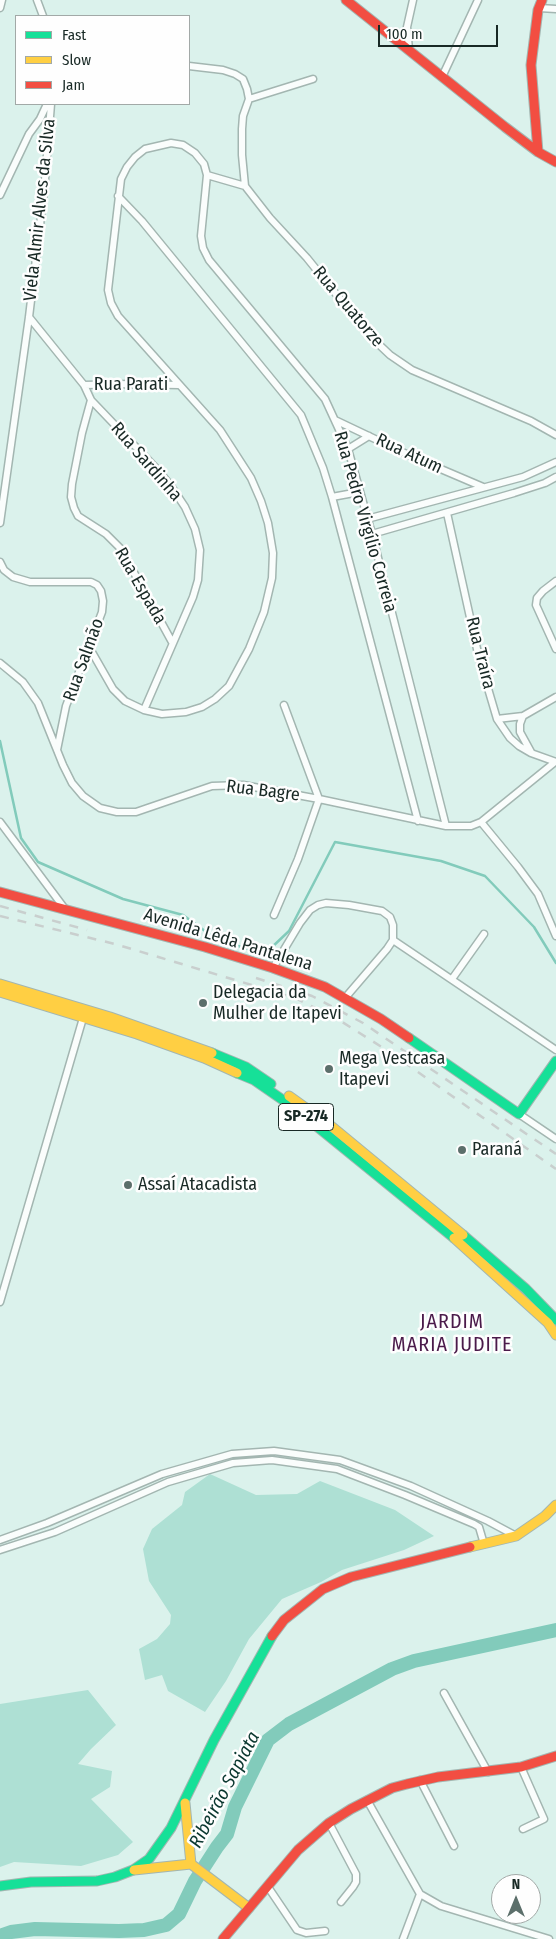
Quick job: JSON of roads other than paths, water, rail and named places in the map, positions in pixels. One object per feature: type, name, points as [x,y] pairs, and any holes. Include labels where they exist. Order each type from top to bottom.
[{"type":"main road","points":[[346,0],[538,152],[556,162]]},
{"type":"main road","points":[[538,152],[531,65],[540,4]]},
{"type":"main road","name":"Avenida Lêda Pantalena","points":[[0,892],[206,947],[325,987],[381,1019],[519,1114]]},
{"type":"main road","name":"SP-274","points":[[0,984],[110,1017],[195,1046],[252,1070],[331,1126],[526,1289],[556,1320]]},
{"type":"main road","name":"SP-274","points":[[0,992],[130,1032],[204,1058],[254,1080],[293,1107],[344,1147],[447,1233],[548,1323],[556,1335]]},
{"type":"main road","points":[[519,1114],[556,1061]]},
{"type":"main road","points":[[0,1886],[31,1882],[97,1881],[115,1878],[133,1870],[150,1859],[171,1828],[214,1740],[268,1641],[284,1620],[304,1602],[323,1589],[352,1577],[516,1536],[545,1516],[556,1505]]},
{"type":"main road","points":[[223,1939],[298,1850],[330,1823],[367,1800],[392,1788],[420,1780],[521,1767],[556,1756]]},
{"type":"main road","points":[[185,1801],[192,1865]]},
{"type":"main road","points":[[133,1870],[192,1865],[249,1908]]},
{"type":"street","points":[[0,8],[2,0]]},
{"type":"street","points":[[37,0],[43,15]]},
{"type":"street","points":[[409,50],[407,28],[413,0]]},
{"type":"street","points":[[442,76],[478,0]]},
{"type":"street","points":[[540,4],[556,9]]},
{"type":"street","points":[[90,647],[113,689],[125,701],[144,710],[162,714],[186,712],[202,707],[215,699],[229,686],[264,612],[272,578],[273,554],[268,523],[262,501],[251,478],[220,430],[118,316],[111,303],[108,290],[121,179],[135,157],[146,149],[157,145],[171,143],[183,145],[195,153],[204,164],[207,175],[245,186],[242,129],[248,98],[243,79],[223,70],[190,66]]},
{"type":"street","points":[[248,98],[313,78]]},
{"type":"street","points":[[0,194],[29,134],[48,105]]},
{"type":"street","name":"Viela Almir Alves da Silva","points":[[29,317],[44,192],[49,105]]},
{"type":"street","name":"Rua Pedro Virgílio Correia","points":[[207,175],[201,236],[202,248],[209,260],[325,400],[348,449],[372,534],[446,826]]},
{"type":"street","name":"Rua Quatorze","points":[[245,186],[270,218],[307,258],[370,336],[390,355],[412,370],[531,421],[556,435]]},
{"type":"street","name":"Rua Pedro Virgílio Correia","points":[[118,196],[154,236],[301,415],[324,468],[418,821]]},
{"type":"street","points":[[0,524],[29,317]]},
{"type":"street","name":"Rua Sardinha","points":[[29,317],[84,385],[91,400],[161,474],[185,507],[195,528],[200,550],[198,580],[193,597],[144,710]]},
{"type":"street","name":"Rua Parati","points":[[84,385],[179,385]]},
{"type":"street","name":"Rua Espada","points":[[91,400],[72,484],[74,508],[78,516],[106,534],[121,550],[172,642]]},
{"type":"street","name":"Rua Atum","points":[[335,420],[415,458],[483,487]]},
{"type":"street","points":[[348,449],[369,436]]},
{"type":"street","points":[[367,519],[523,477],[556,462]]},
{"type":"street","points":[[372,534],[530,488],[556,477]]},
{"type":"street","points":[[332,497],[359,492]]},
{"type":"street","name":"Rua Traíra","points":[[448,513],[479,658],[497,719],[510,738],[531,753],[556,762]]},
{"type":"street","name":"Rua Salmão","points":[[0,562],[4,570],[13,577],[30,582],[91,582],[97,585],[101,591],[103,601],[90,647],[66,706],[56,751]]},
{"type":"street","points":[[556,580],[537,598],[536,605],[556,649]]},
{"type":"street","name":"Rua Bagre","points":[[0,663],[23,682],[38,703],[47,722],[56,751],[72,782],[83,796],[100,808],[118,812],[136,812],[212,786],[243,785],[319,799],[418,821],[446,826],[471,826],[481,822],[556,762]]},
{"type":"street","points":[[497,719],[523,716],[556,697]]},
{"type":"street","points":[[274,915],[298,859],[319,799],[284,706]]},
{"type":"street","points":[[523,716],[520,732],[531,753]]},
{"type":"street","points":[[0,822],[65,910]]},
{"type":"street","points":[[481,822],[538,894],[556,936]]},
{"type":"street","points":[[273,968],[300,923],[310,910],[318,904],[326,903],[382,911],[390,917],[393,925],[393,940],[345,998]]},
{"type":"street","points":[[452,979],[484,934]]},
{"type":"street","points":[[393,940],[556,1050]]},
{"type":"street","points":[[0,1302],[83,1018]]},
{"type":"street","name":"Avenida Lêda Pantalena","points":[[519,1114],[556,1139]]},
{"type":"street","points":[[0,1540],[47,1523],[162,1474],[232,1454],[274,1451],[340,1460],[411,1486],[488,1521],[516,1536]]},
{"type":"street","points":[[0,1550],[55,1532],[168,1482],[233,1463],[272,1460],[337,1469],[405,1495],[474,1524],[479,1528],[484,1544]]},
{"type":"street","points":[[444,1693],[488,1772]]},
{"type":"street","points":[[521,1767],[544,1819],[523,1829]]},
{"type":"street","points":[[420,1780],[454,1846]]},
{"type":"street","points":[[367,1800],[420,1894],[441,1906],[549,1939]]},
{"type":"street","points":[[330,1823],[356,1874],[356,1882],[341,1902]]},
{"type":"street","points":[[268,1887],[297,1930],[306,1932],[325,1931]]},
{"type":"street","points":[[403,1939],[420,1894]]},
{"type":"waterway","points":[[0,741],[21,838],[38,862],[123,899],[183,915],[216,939],[248,949],[270,949],[289,931],[335,842],[441,861],[485,876],[534,927],[556,963]]},
{"type":"waterway","name":"Ribeirão Sapiata","points":[[0,1936],[11,1932],[35,1929],[119,1931],[144,1930],[166,1925],[179,1914],[195,1881],[227,1834],[235,1807],[268,1740],[289,1724],[392,1669],[414,1661],[556,1630]]},
{"type":"railway","points":[[0,906],[87,930]]},
{"type":"railway","points":[[0,916],[115,944],[295,998],[339,1020],[388,1051],[556,1169]]},
{"type":"railway","points":[[256,978],[312,996],[363,1023],[556,1154]]},
{"type":"place","name":"Delegacia da Mulher de Itapevi","points":[[203,1003]]},
{"type":"place","name":"Mega Vestcasa Itapevi","points":[[329,1069]]},
{"type":"place","name":"Paraná","points":[[462,1150]]},
{"type":"place","name":"Assaí Atacadista","points":[[128,1185]]},
{"type":"district","name":"JARDIM MARIA JUDITE","points":[[452,1334]]}]
